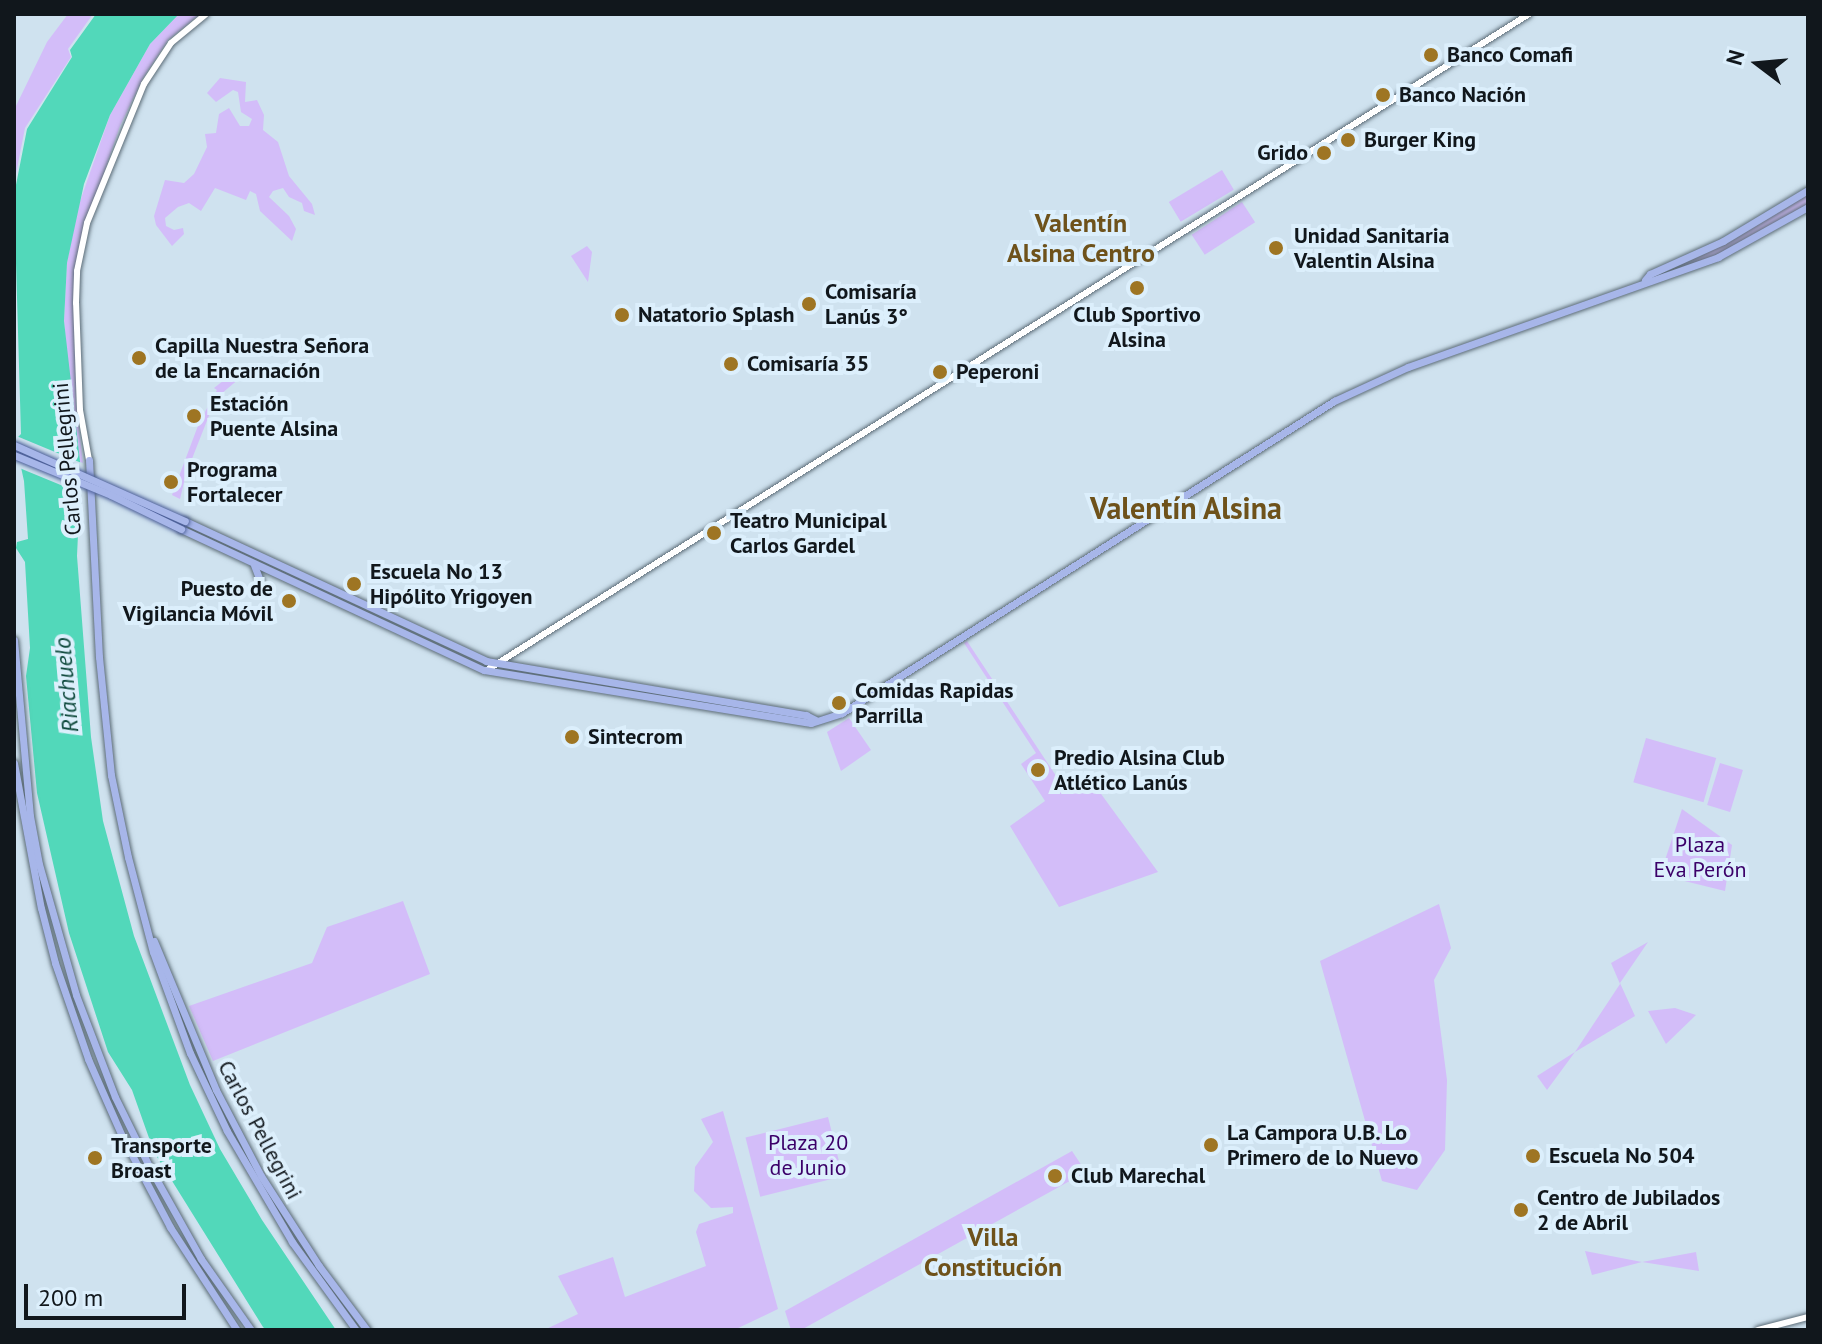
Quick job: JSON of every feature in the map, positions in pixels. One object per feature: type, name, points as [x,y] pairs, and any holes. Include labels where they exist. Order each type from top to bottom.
[{"type":"main road","points":[[1645,280],[1650,274],[1718,244],[1808,190]]},
{"type":"main road","points":[[14,445],[183,525],[254,565],[484,670],[789,721],[816,720],[842,713],[1046,580],[1334,401],[1408,367],[1726,253],[1808,207]]},
{"type":"main road","points":[[14,455],[183,525],[498,664],[806,715],[816,720]]},
{"type":"main road","name":"Carlos Pellegrini","points":[[89,460],[99,657],[110,761],[128,857],[149,933],[190,1053],[227,1131],[292,1242],[356,1330]]},
{"type":"main road","points":[[254,565],[260,581]]},
{"type":"main road","points":[[14,640],[18,742],[39,864],[63,956],[88,1031],[131,1133],[182,1225],[186,1225],[193,1236],[192,1244],[251,1330]]},
{"type":"main road","points":[[14,763],[29,857],[55,963],[88,1059],[122,1136],[172,1231],[237,1330]]},
{"type":"main road","name":"Carlos Pellegrini","points":[[149,933],[216,1090],[254,1164],[301,1240],[367,1330]]},
{"type":"main road","points":[[122,1136],[131,1133]]},
{"type":"main road","points":[[172,1231],[182,1225]]},
{"type":"street","name":"Carlos Pellegrini","points":[[89,460],[80,410],[76,303],[78,263],[87,223],[144,84],[171,43],[206,14]]},
{"type":"street","points":[[484,670],[1529,14]]},
{"type":"street","points":[[1758,1330],[1808,1317]]},
{"type":"green space","points":[[68,14],[93,14],[68,49],[71,57],[25,128],[14,184],[15,108],[47,42]]},
{"type":"green space","points":[[179,14],[200,14],[168,40],[143,78],[120,126],[80,243],[74,327],[77,413],[83,463],[80,462],[71,402],[64,321],[67,263],[76,213],[110,115],[150,44]]},
{"type":"green space","points":[[220,78],[246,82],[245,102],[257,100],[264,115],[263,130],[278,142],[289,176],[312,204],[315,215],[304,211],[302,203],[289,197],[283,188],[273,191],[269,197],[289,216],[296,229],[292,241],[260,211],[256,194],[250,191],[246,200],[215,188],[201,211],[189,203],[178,207],[165,218],[166,226],[174,230],[183,228],[184,234],[172,246],[156,225],[154,216],[165,180],[184,183],[194,174],[207,147],[205,134],[216,133],[219,114],[229,108],[240,126],[249,126],[252,119],[241,112],[238,92],[233,90],[216,102],[207,93]]},
{"type":"green space","points":[[1222,170],[1234,190],[1181,222],[1169,202]]},
{"type":"green space","points":[[1808,190],[1808,207],[1726,253],[1655,281],[1650,274],[1711,247]]},
{"type":"green space","points":[[1242,202],[1255,222],[1205,255],[1192,235]]},
{"type":"green space","points":[[587,246],[592,252],[588,282],[571,256]]},
{"type":"green space","points":[[242,366],[246,373],[221,394],[210,413],[186,474],[180,499],[172,495],[199,423],[217,390],[214,388]]},
{"type":"green space","name":"Predio Alsina Club Atlético Lanús","points":[[967,641],[1066,791],[1088,776],[1158,872],[1059,907],[1010,826],[1045,801],[1021,764],[1036,753],[964,643]]},
{"type":"green space","points":[[849,718],[871,750],[841,771],[827,732]]},
{"type":"green space","points":[[1646,738],[1716,758],[1703,802],[1633,782]]},
{"type":"green space","points":[[1720,763],[1743,770],[1730,812],[1707,805]]},
{"type":"green space","name":"Plaza Eva Perón","points":[[1682,809],[1732,845],[1725,891],[1660,875]]},
{"type":"green space","points":[[403,901],[430,974],[213,1061],[189,1006],[312,963],[327,927]]},
{"type":"green space","points":[[1439,904],[1451,948],[1434,980],[1447,1080],[1445,1150],[1417,1190],[1382,1181],[1320,961]]},
{"type":"green space","points":[[1648,942],[1620,983],[1635,1016],[1575,1052],[1620,984],[1611,963]]},
{"type":"green space","points":[[1675,1008],[1696,1015],[1666,1044],[1648,1011]]},
{"type":"green space","points":[[1575,1052],[1547,1090],[1537,1076]]},
{"type":"green space","points":[[723,1111],[778,1309],[734,1330],[544,1330],[578,1314],[558,1276],[613,1257],[625,1297],[706,1266],[696,1232],[699,1224],[733,1213],[733,1207],[711,1208],[694,1191],[695,1167],[713,1142],[701,1119]]},
{"type":"green space","name":"Plaza 20 de Junio","points":[[828,1117],[843,1176],[760,1197],[746,1138]]},
{"type":"green space","points":[[1072,1151],[1086,1172],[801,1330],[791,1330],[785,1311]]},
{"type":"green space","points":[[1585,1251],[1642,1262],[1592,1275]]},
{"type":"green space","points":[[1696,1252],[1699,1271],[1642,1262]]},
{"type":"water","name":"Riachuelo","points":[[96,14],[179,14],[150,44],[110,115],[84,184],[67,263],[64,321],[81,470],[77,556],[91,737],[103,821],[134,936],[190,1085],[220,1149],[262,1220],[336,1330],[266,1330],[154,1152],[132,1090],[108,1052],[69,933],[37,793],[26,676],[30,648],[25,562],[16,548],[17,542],[28,539],[24,481],[15,440],[21,434],[14,195],[27,129],[72,57],[70,50]]},
{"type":"pier","points":[[14,435],[84,464],[85,495],[17,467]]},
{"type":"place","name":"Banco Comafi","points":[[1431,55]]},
{"type":"place","name":"Banco Nación","points":[[1383,95]]},
{"type":"place","name":"Burger King","points":[[1348,140]]},
{"type":"place","name":"Grido","points":[[1324,153]]},
{"type":"place","name":"Unidad Sanitaria Valentin Alsina","points":[[1276,248]]},
{"type":"place","name":"Club Sportivo Alsina","points":[[1137,288]]},
{"type":"place","name":"Comisaría Lanús 3°","points":[[809,304]]},
{"type":"place","name":"Natatorio Splash","points":[[622,315]]},
{"type":"place","name":"Capilla Nuestra Señora de la Encarnación","points":[[139,358]]},
{"type":"place","name":"Comisaría 35","points":[[731,364]]},
{"type":"place","name":"Peperoni","points":[[940,372]]},
{"type":"place","name":"Estación Puente Alsina","points":[[194,416]]},
{"type":"place","name":"Programa Fortalecer","points":[[171,482]]},
{"type":"place","name":"Teatro Municipal Carlos Gardel","points":[[714,533]]},
{"type":"place","name":"Escuela No 13 Hipólito Yrigoyen","points":[[354,584]]},
{"type":"place","name":"Puesto de Vigilancia Móvil","points":[[289,601]]},
{"type":"place","name":"Comidas Rapidas Parrilla","points":[[839,703]]},
{"type":"place","name":"Sintecrom","points":[[572,737]]},
{"type":"place","name":"Predio Alsina Club Atlético Lanús","points":[[1038,770]]},
{"type":"place","name":"La Campora U.B. Lo Primero de lo Nuevo","points":[[1211,1145]]},
{"type":"place","name":"Escuela No 504","points":[[1533,1156]]},
{"type":"place","name":"Transporte Broast","points":[[95,1158]]},
{"type":"place","name":"Club Marechal","points":[[1055,1176]]},
{"type":"place","name":"Centro de Jubilados 2 de Abril","points":[[1521,1210]]},
{"type":"district","name":"Valentín Alsina Centro","points":[[1081,238]]},
{"type":"district","name":"Valentín Alsina","points":[[1186,508]]},
{"type":"district","name":"Villa Constitución","points":[[993,1252]]}]
